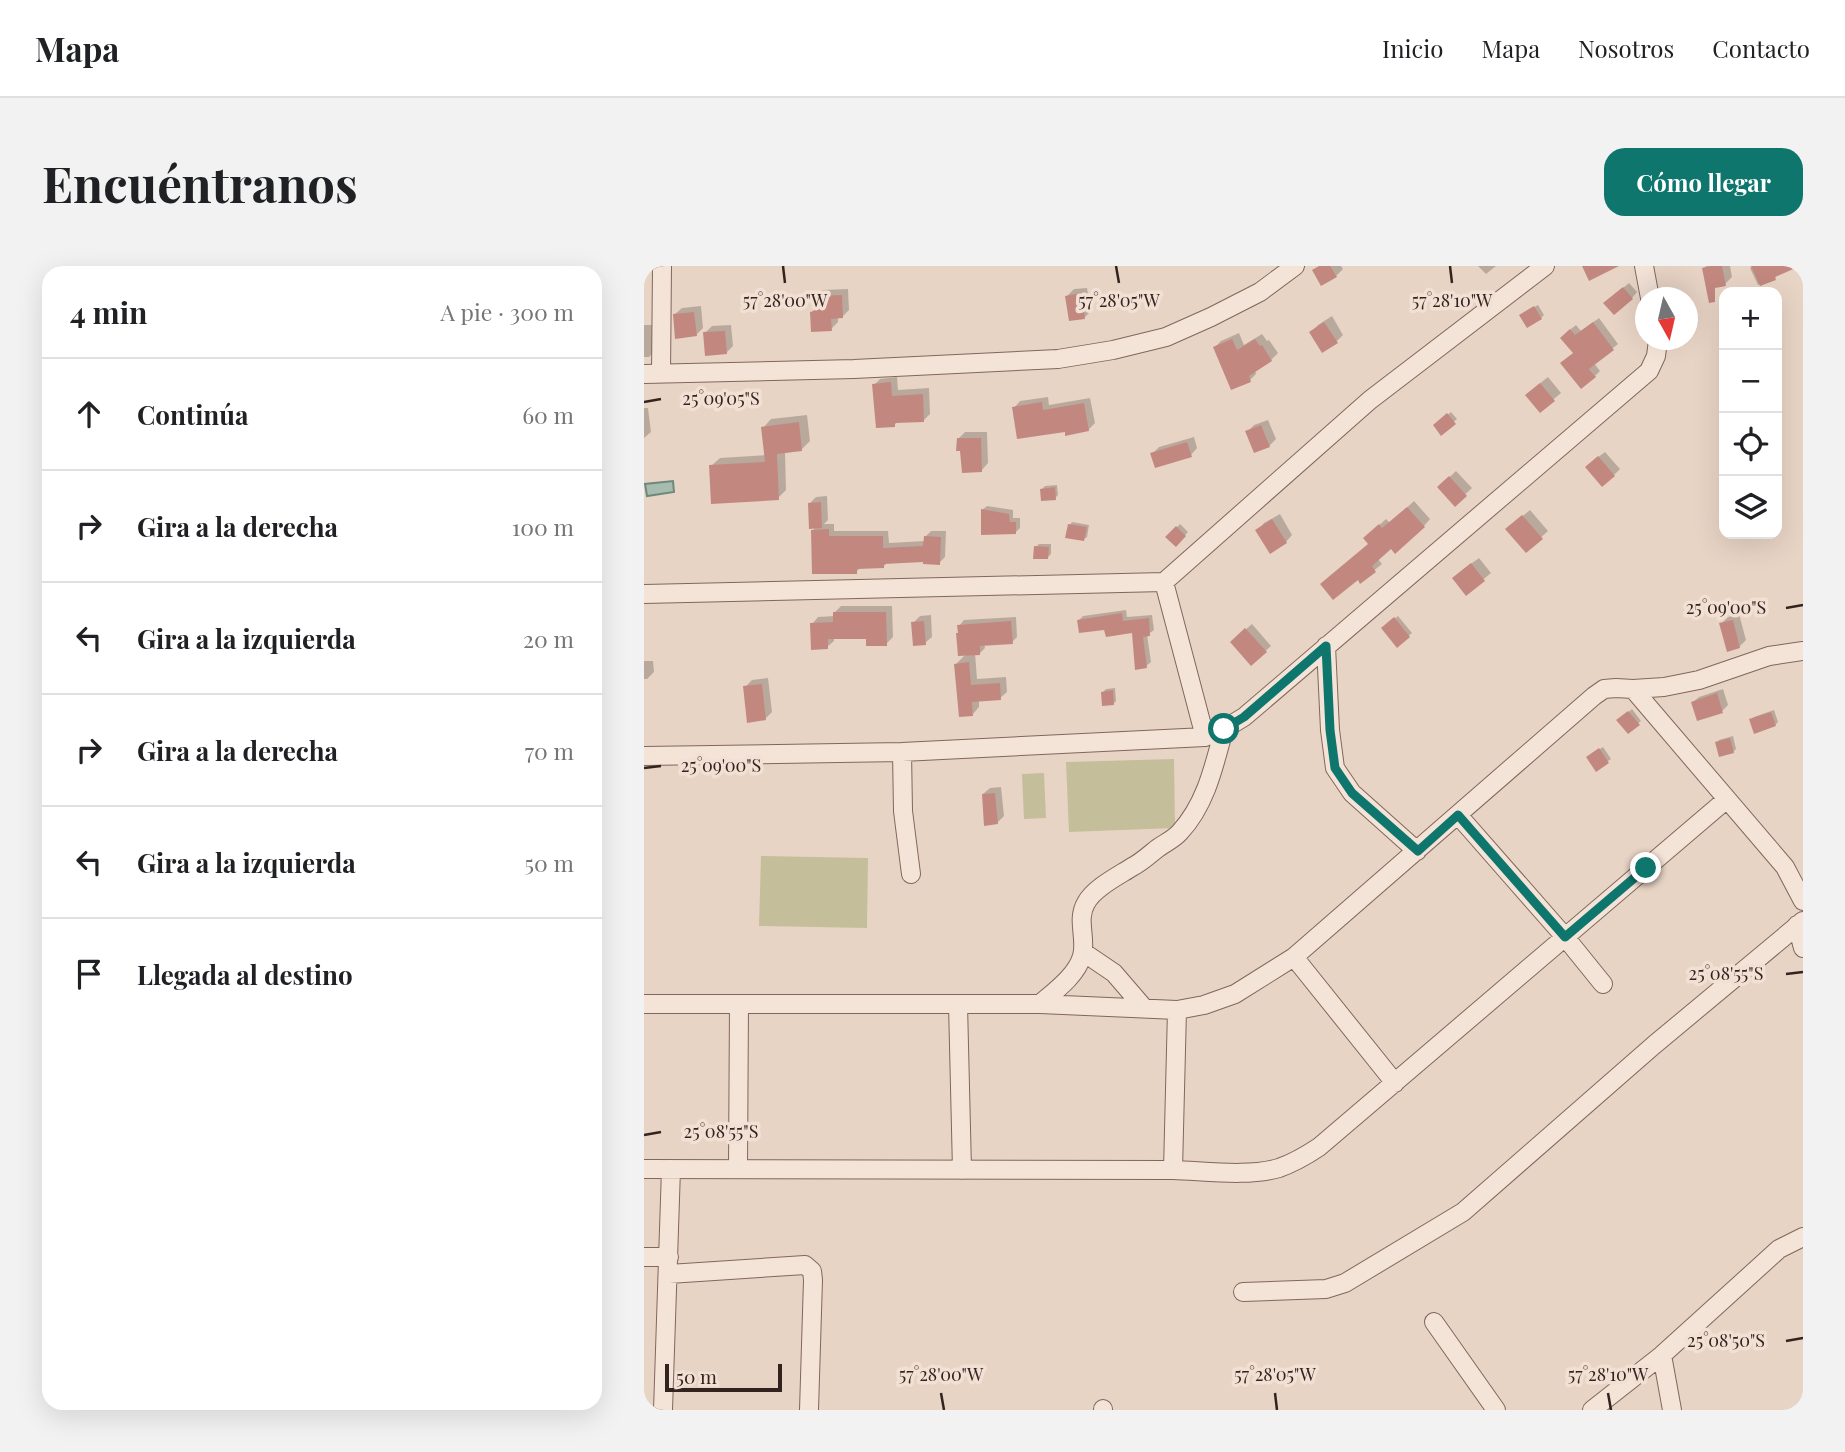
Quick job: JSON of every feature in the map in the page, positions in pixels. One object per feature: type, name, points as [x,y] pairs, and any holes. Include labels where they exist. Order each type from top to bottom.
[{"type":"street","points":[[662,266],[652,374],[854,369],[1045,360],[1113,350],[1166,337],[1212,317],[1260,292],[1295,266]]},
{"type":"street","points":[[644,594],[1164,582],[1370,400],[1545,266]]},
{"type":"street","points":[[1644,266],[1648,287]]},
{"type":"street","points":[[644,756],[902,752],[1205,737],[1244,717],[1649,371],[1657,350]]},
{"type":"street","points":[[1164,582],[1205,737]]},
{"type":"street","points":[[1326,646],[1330,730],[1335,768],[1352,793],[1418,851]]},
{"type":"street","points":[[644,1003],[1040,1004],[1177,1010],[1204,1005],[1235,994],[1294,957],[1604,689],[1664,687],[1699,680],[1769,656],[1803,650]]},
{"type":"street","points":[[1633,689],[1785,867],[1803,901]]},
{"type":"street","points":[[1040,1004],[1061,986],[1082,957],[1082,914],[1090,897],[1179,834],[1200,804],[1211,779],[1224,729]]},
{"type":"street","points":[[902,752],[903,811],[911,874]]},
{"type":"street","points":[[644,1169],[1249,1172],[1281,1167],[1305,1157],[1319,1147],[1727,799]]},
{"type":"street","points":[[1458,815],[1603,984]]},
{"type":"street","points":[[1800,923],[1803,948]]},
{"type":"street","points":[[1243,1292],[1326,1289],[1345,1283],[1463,1212],[1654,1045],[1800,923]]},
{"type":"street","points":[[1083,952],[1114,973],[1145,1009]]},
{"type":"street","points":[[1294,957],[1395,1083]]},
{"type":"street","points":[[738,1004],[738,1169]]},
{"type":"street","points":[[958,1004],[962,1170]]},
{"type":"street","points":[[1173,1170],[1177,1010]]},
{"type":"street","points":[[663,1410],[671,1169]]},
{"type":"street","points":[[1592,1410],[1662,1354],[1779,1249],[1803,1237]]},
{"type":"street","points":[[644,1257],[669,1265],[804,1265],[812,1271],[809,1410]]},
{"type":"street","points":[[1434,1322],[1496,1410]]},
{"type":"street","points":[[1662,1354],[1672,1410]]},
{"type":"shaded area","points":[[673,481],[674,492],[647,496],[645,484]]},
{"type":"shaded area","points":[[1174,759],[1175,828],[1069,832],[1066,762]]},
{"type":"shaded area","points":[[1044,773],[1046,818],[1024,819],[1022,774]]},
{"type":"shaded area","points":[[761,856],[868,858],[867,928],[759,926]]},
{"type":"building","points":[[1319,266],[1330,266],[1337,277],[1321,286],[1312,270]]},
{"type":"building","points":[[1582,266],[1619,266],[1589,281]]},
{"type":"building","points":[[1722,266],[1726,286],[1715,288],[1715,302],[1709,303],[1702,268]]},
{"type":"building","points":[[1751,266],[1800,266],[1760,286]]},
{"type":"building","points":[[1623,287],[1633,299],[1614,315],[1603,303]]},
{"type":"building","points":[[1081,293],[1085,319],[1069,321],[1065,296]]},
{"type":"building","points":[[842,295],[843,318],[831,319],[832,331],[811,332],[810,312],[814,311],[814,296]]},
{"type":"building","points":[[1534,306],[1542,319],[1527,328],[1519,315]]},
{"type":"building","points":[[694,312],[697,336],[675,339],[673,314]]},
{"type":"building","points":[[1324,322],[1338,343],[1322,353],[1309,332]]},
{"type":"building","points":[[1593,322],[1614,350],[1589,369],[1596,377],[1581,389],[1560,363],[1573,353],[1560,338],[1570,329],[1575,335]]},
{"type":"building","points":[[725,331],[727,354],[705,356],[703,332]]},
{"type":"building","points":[[1232,339],[1237,350],[1255,339],[1272,361],[1249,376],[1251,382],[1231,390],[1213,347]]},
{"type":"building","points":[[891,382],[892,396],[923,394],[924,422],[895,423],[895,427],[876,428],[872,384]]},
{"type":"building","points":[[1540,383],[1555,401],[1540,413],[1525,395]]},
{"type":"building","points":[[1042,402],[1043,410],[1084,403],[1089,431],[1065,436],[1065,432],[1017,439],[1012,407]]},
{"type":"building","points":[[1447,413],[1456,424],[1441,436],[1433,425]]},
{"type":"building","points":[[799,422],[802,451],[777,454],[779,500],[711,504],[709,465],[765,462],[761,427]]},
{"type":"building","points":[[1261,425],[1270,447],[1254,453],[1245,431]]},
{"type":"building","points":[[957,438],[981,438],[982,472],[962,473],[960,451],[956,451]]},
{"type":"building","points":[[1187,442],[1192,457],[1155,468],[1150,453]]},
{"type":"building","points":[[1598,456],[1615,476],[1602,487],[1585,467]]},
{"type":"building","points":[[1449,476],[1467,496],[1455,507],[1437,487]]},
{"type":"building","points":[[1055,487],[1056,500],[1041,501],[1040,489]]},
{"type":"building","points":[[821,502],[822,528],[809,529],[808,503]]},
{"type":"building","points":[[1407,507],[1425,527],[1395,554],[1391,549],[1372,566],[1376,572],[1360,584],[1358,580],[1333,600],[1320,584],[1368,544],[1363,538],[1379,524],[1382,528]]},
{"type":"building","points":[[981,509],[1009,514],[1010,522],[1016,522],[1016,534],[981,535]]},
{"type":"building","points":[[1522,515],[1543,539],[1526,553],[1505,529]]},
{"type":"building","points":[[1272,519],[1287,543],[1270,554],[1255,530]]},
{"type":"building","points":[[1068,524],[1087,527],[1084,541],[1065,538]]},
{"type":"building","points":[[1176,526],[1186,536],[1176,547],[1165,537]]},
{"type":"building","points":[[829,529],[829,536],[883,536],[883,548],[923,546],[924,536],[941,537],[940,565],[923,562],[884,564],[884,568],[857,569],[857,574],[812,574],[811,530]]},
{"type":"building","points":[[1034,546],[1049,547],[1048,559],[1033,559]]},
{"type":"building","points":[[1471,563],[1485,581],[1466,596],[1452,578]]},
{"type":"building","points":[[833,612],[886,612],[887,646],[866,646],[866,639],[828,639],[828,649],[811,650],[810,623],[833,622]]},
{"type":"building","points":[[1122,613],[1123,621],[1149,618],[1150,636],[1143,637],[1147,668],[1135,670],[1132,633],[1106,637],[1104,630],[1079,633],[1077,620]]},
{"type":"building","points":[[1394,617],[1410,637],[1397,648],[1381,628]]},
{"type":"building","points":[[1733,620],[1740,648],[1727,652],[1719,623]]},
{"type":"building","points":[[924,621],[926,645],[913,646],[911,622]]},
{"type":"building","points":[[1011,621],[1013,644],[980,646],[980,655],[958,656],[957,625]]},
{"type":"building","points":[[1245,628],[1267,652],[1251,666],[1230,642]]},
{"type":"building","points":[[969,662],[971,685],[1000,683],[1001,700],[972,702],[973,716],[959,717],[954,664]]},
{"type":"building","points":[[762,684],[766,720],[747,723],[743,686]]},
{"type":"building","points":[[1113,690],[1114,705],[1102,706],[1101,692]]},
{"type":"building","points":[[1717,693],[1723,713],[1697,721],[1691,702]]},
{"type":"building","points":[[1628,711],[1640,725],[1628,734],[1616,720]]},
{"type":"building","points":[[1771,712],[1776,726],[1754,734],[1749,719]]},
{"type":"building","points":[[1730,738],[1734,753],[1719,757],[1715,742]]},
{"type":"building","points":[[1599,748],[1609,763],[1596,772],[1586,757]]},
{"type":"building","points":[[995,793],[998,824],[984,826],[982,794]]},
{"type":"route","points":[[1224,729],[1244,717],[1326,646],[1330,730],[1335,768],[1352,793],[1418,851],[1458,815],[1565,937],[1646,868]]}]
